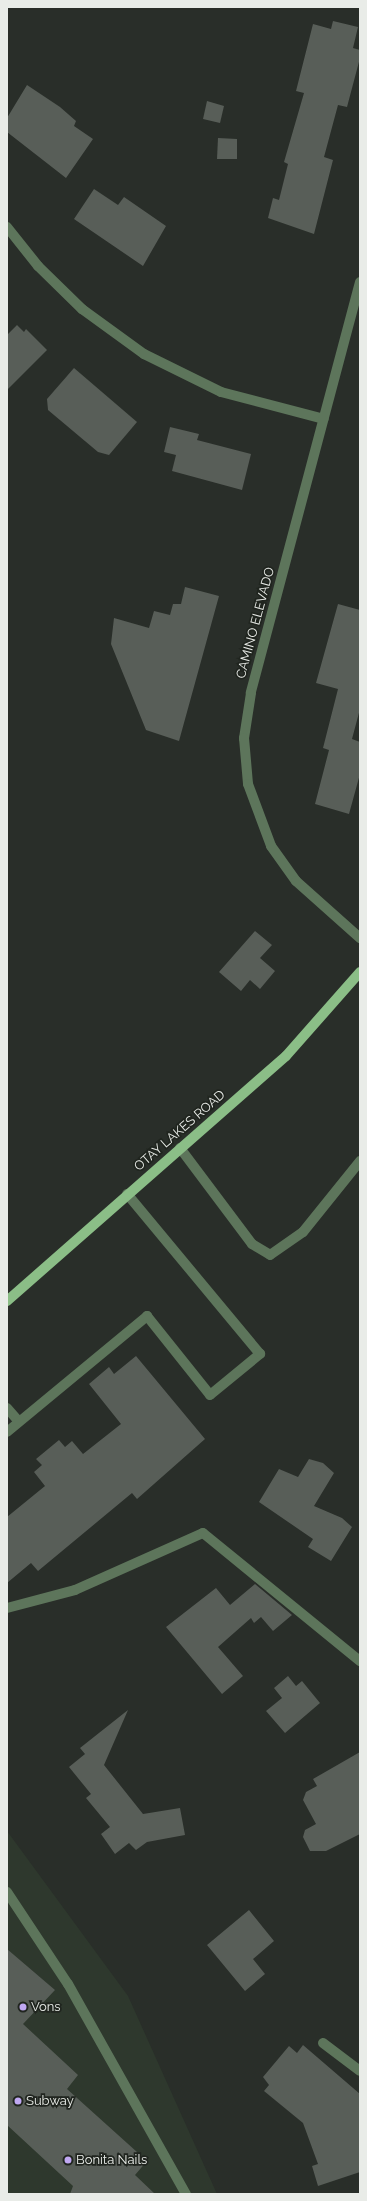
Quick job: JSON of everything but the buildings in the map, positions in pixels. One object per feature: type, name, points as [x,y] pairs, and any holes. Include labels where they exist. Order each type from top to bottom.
[{"type":"main road","name":"OTAY LAKES ROAD","points":[[7,1301],[286,1056],[360,972]]},
{"type":"street","points":[[7,227],[38,266],[82,309],[144,354],[221,392],[324,419]]},
{"type":"street","name":"CAMINO ELEVADO","points":[[360,282],[251,693],[245,761],[254,806],[283,864],[296,881],[360,938]]},
{"type":"street","points":[[180,1148],[252,1244],[270,1255],[303,1232],[360,1161]]},
{"type":"street","points":[[7,1432],[147,1316],[210,1395],[260,1354],[128,1194]]},
{"type":"street","points":[[7,1408],[19,1422]]},
{"type":"street","points":[[7,1608],[75,1590],[203,1533],[360,1661]]},
{"type":"street","points":[[7,1892],[68,1984],[186,2194]]},
{"type":"street","points":[[323,2043],[360,2071]]},
{"type":"shaded area","points":[[7,1831],[128,1996],[217,2194],[7,2194]]},
{"type":"place","name":"Vons","points":[[23,2007]]},
{"type":"place","name":"Subway","points":[[18,2101]]},
{"type":"place","name":"Bonita Nails","points":[[68,2160]]}]
